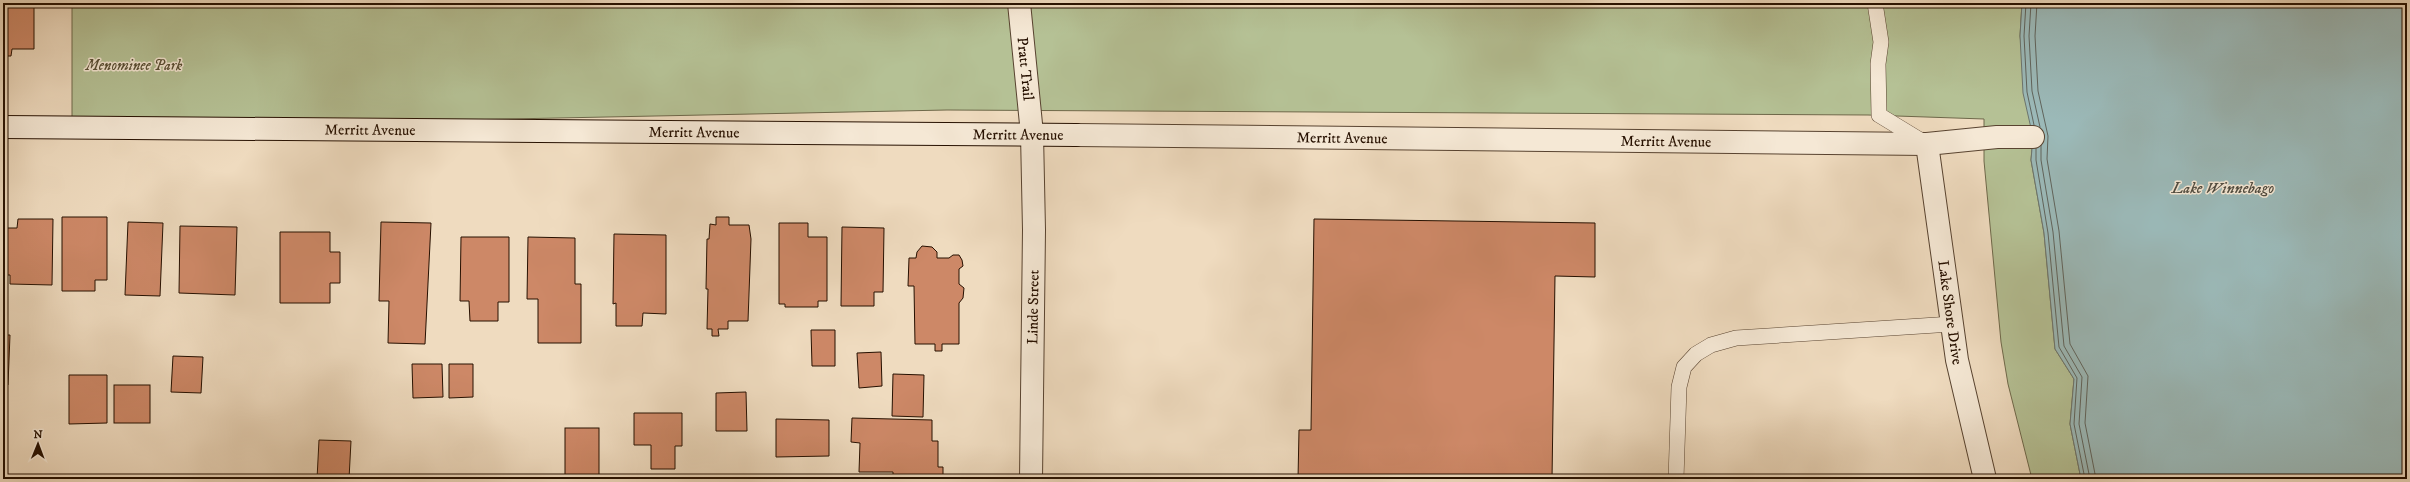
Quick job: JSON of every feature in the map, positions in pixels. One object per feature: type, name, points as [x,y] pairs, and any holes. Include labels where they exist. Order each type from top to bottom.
[{"type":"street","name":"Pratt Trail","points":[[1020,3],[1032,134]]},
{"type":"street","name":"Merritt Avenue","points":[[3,127],[1076,134],[1927,144],[1997,137],[2033,138]]},
{"type":"street","name":"Linde Street","points":[[1031,479],[1034,230],[1032,134]]},
{"type":"street","name":"Lake Shore Drive","points":[[1927,144],[1957,360],[1985,479]]},
{"type":"lane","points":[[1875,3],[1881,42],[1878,64],[1879,115],[1927,144]]},
{"type":"lane","points":[[1676,479],[1679,387],[1684,367],[1696,354],[1711,344],[1736,338],[1952,324]]},
{"type":"green space","name":"Menominee Park","points":[[72,3],[2022,3],[2020,36],[2033,137],[2031,160],[2044,233],[2055,349],[2074,379],[2070,424],[2081,479],[2032,479],[2008,384],[2001,342],[1984,161],[1984,119],[1868,115],[947,110],[72,128]]},
{"type":"water","name":"Lake Winnebago","points":[[2022,3],[2407,3],[2407,479],[2081,479],[2070,424],[2074,379],[2055,349],[2044,233],[2031,160],[2033,137],[2023,93],[2020,36]]},
{"type":"building","points":[[3,3],[34,3],[34,49],[12,49],[11,56],[3,56]]},
{"type":"building","points":[[62,217],[107,217],[107,280],[95,280],[95,291],[62,291]]},
{"type":"building","points":[[716,217],[729,217],[729,225],[749,225],[751,239],[748,321],[728,321],[728,329],[718,329],[719,336],[712,336],[712,329],[707,329],[707,239],[709,239],[710,224],[716,225]]},
{"type":"building","points":[[18,219],[53,219],[52,285],[10,284],[10,275],[3,275],[3,228],[17,228]]},
{"type":"building","points":[[1314,219],[1595,223],[1595,277],[1555,276],[1552,479],[1298,479],[1299,430],[1311,430]]},
{"type":"building","points":[[128,222],[163,223],[160,296],[125,295]]},
{"type":"building","points":[[381,222],[431,223],[425,344],[388,343],[389,301],[379,301]]},
{"type":"building","points":[[779,223],[808,223],[808,237],[827,237],[827,301],[818,301],[818,307],[785,307],[785,304],[779,304]]},
{"type":"building","points":[[180,226],[237,227],[235,295],[179,293]]},
{"type":"building","points":[[842,227],[884,228],[883,292],[874,292],[874,306],[841,306]]},
{"type":"building","points":[[280,232],[330,232],[330,252],[340,252],[340,283],[330,283],[330,303],[280,303]]},
{"type":"building","points":[[614,234],[666,235],[666,314],[643,313],[642,326],[616,326],[616,303],[613,304]]},
{"type":"building","points":[[461,237],[509,237],[509,302],[498,302],[498,321],[470,321],[469,301],[460,301]]},
{"type":"building","points":[[528,237],[575,238],[575,284],[581,284],[581,343],[538,343],[538,299],[527,299]]},
{"type":"building","points":[[922,246],[932,247],[937,252],[937,258],[949,258],[953,255],[959,255],[962,260],[963,266],[959,269],[959,284],[964,288],[963,298],[959,303],[959,344],[942,344],[942,351],[935,351],[935,344],[915,344],[914,286],[908,286],[909,258],[916,258],[917,252]]},
{"type":"building","points":[[811,330],[835,330],[835,366],[812,366]]},
{"type":"building","points":[[3,335],[10,335],[8,385],[3,385]]},
{"type":"building","points":[[881,352],[882,386],[859,388],[857,353]]},
{"type":"building","points":[[173,356],[203,357],[201,393],[171,392]]},
{"type":"building","points":[[412,364],[442,364],[443,397],[413,398]]},
{"type":"building","points":[[449,364],[473,364],[473,397],[449,398]]},
{"type":"building","points":[[893,374],[924,375],[923,417],[892,416]]},
{"type":"building","points":[[69,375],[107,375],[107,423],[69,424]]},
{"type":"building","points":[[114,385],[150,385],[150,423],[114,423]]},
{"type":"building","points":[[746,392],[747,431],[716,431],[716,393]]},
{"type":"building","points":[[634,413],[682,413],[682,446],[675,446],[675,469],[651,469],[651,445],[634,445]]},
{"type":"building","points":[[852,418],[932,420],[932,441],[938,441],[938,467],[943,467],[943,479],[893,479],[893,472],[859,472],[860,443],[851,442]]},
{"type":"building","points":[[776,419],[829,420],[829,456],[776,457]]},
{"type":"building","points":[[565,428],[599,428],[599,479],[565,479]]},
{"type":"building","points":[[319,440],[351,441],[349,479],[317,479]]}]
